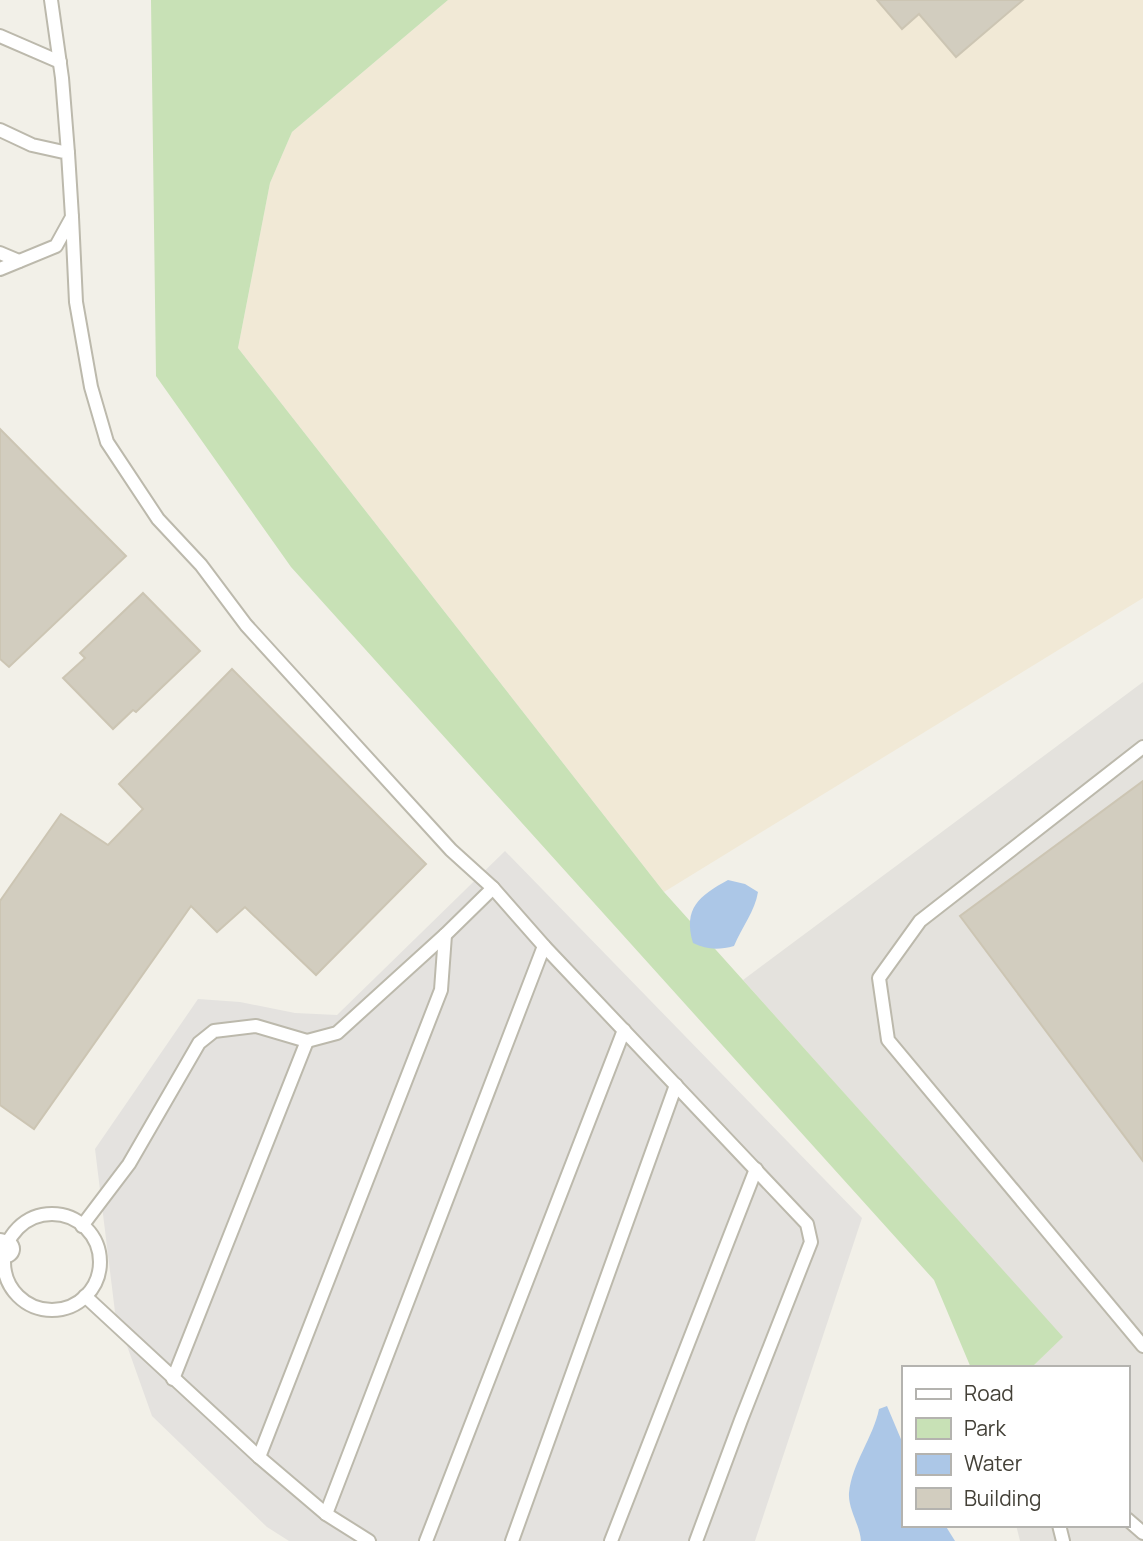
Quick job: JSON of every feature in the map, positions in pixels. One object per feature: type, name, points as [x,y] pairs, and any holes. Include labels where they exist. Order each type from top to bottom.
[{"type":"lane","points":[[51,0],[68,153],[76,302],[91,387],[107,442],[158,519],[201,565],[246,625],[451,850],[493,888],[544,946],[807,1224],[811,1242],[696,1541]]},
{"type":"lane","points":[[0,36],[60,62]]},
{"type":"lane","points":[[0,131],[32,145],[68,153]]},
{"type":"lane","points":[[0,270],[56,246],[72,217]]},
{"type":"lane","points":[[0,253],[19,261]]},
{"type":"lane","points":[[1143,747],[920,921],[880,978],[888,1040],[1143,1346]]},
{"type":"lane","points":[[82,1226],[129,1164],[199,1043],[214,1031],[256,1026],[307,1041],[337,1033],[493,888]]},
{"type":"lane","points":[[259,1458],[441,990],[445,935]]},
{"type":"lane","points":[[326,1514],[544,946]]},
{"type":"lane","points":[[426,1541],[624,1030]]},
{"type":"lane","points":[[173,1379],[307,1041]]},
{"type":"lane","points":[[512,1541],[676,1085]]},
{"type":"lane","points":[[611,1541],[756,1169]]},
{"type":"lane","points":[[48,1214],[64,1216],[82,1226],[97,1246],[100,1261],[98,1276],[90,1291],[80,1301],[65,1309],[33,1307],[19,1298],[9,1285],[4,1269],[3,1248],[20,1226],[33,1218],[48,1214]]},
{"type":"lane","points":[[85,1296],[259,1458],[326,1514],[369,1541]]},
{"type":"lane","points":[[1129,1521],[1143,1533]]},
{"type":"shaded area","points":[[448,0],[1143,0],[1143,598],[664,892],[238,348],[270,183],[292,132]]},
{"type":"shaded area","points":[[1143,682],[1143,1541],[1020,1541],[1016,1527],[1129,1527],[1129,1366],[1033,1366],[1062,1337],[743,980]]},
{"type":"shaded area","points":[[505,851],[862,1218],[755,1541],[289,1541],[267,1527],[152,1416],[115,1312],[95,1149],[198,999],[240,1002],[295,1013],[337,1015]]},
{"type":"green space","points":[[151,0],[448,0],[292,132],[270,183],[238,348],[664,892],[1063,1337],[1033,1366],[970,1366],[934,1280],[291,567],[156,376]]},
{"type":"water","points":[[728,880],[745,884],[758,892],[734,946],[713,949],[693,943],[690,921],[696,904]]},
{"type":"water","points":[[887,1406],[902,1442],[902,1527],[946,1527],[955,1541],[861,1541],[849,1493],[858,1461],[879,1409]]},
{"type":"building","points":[[877,0],[1023,0],[956,57],[919,14],[902,29]]},
{"type":"building","points":[[0,429],[126,556],[9,667],[0,659]]},
{"type":"building","points":[[143,593],[200,651],[136,712],[133,710],[113,729],[63,678],[85,658],[80,653]]},
{"type":"building","points":[[232,669],[426,864],[316,975],[245,907],[217,932],[191,906],[34,1129],[0,1105],[0,901],[61,814],[108,845],[143,809],[119,784]]},
{"type":"building","points":[[1143,781],[1143,1161],[960,916]]}]
